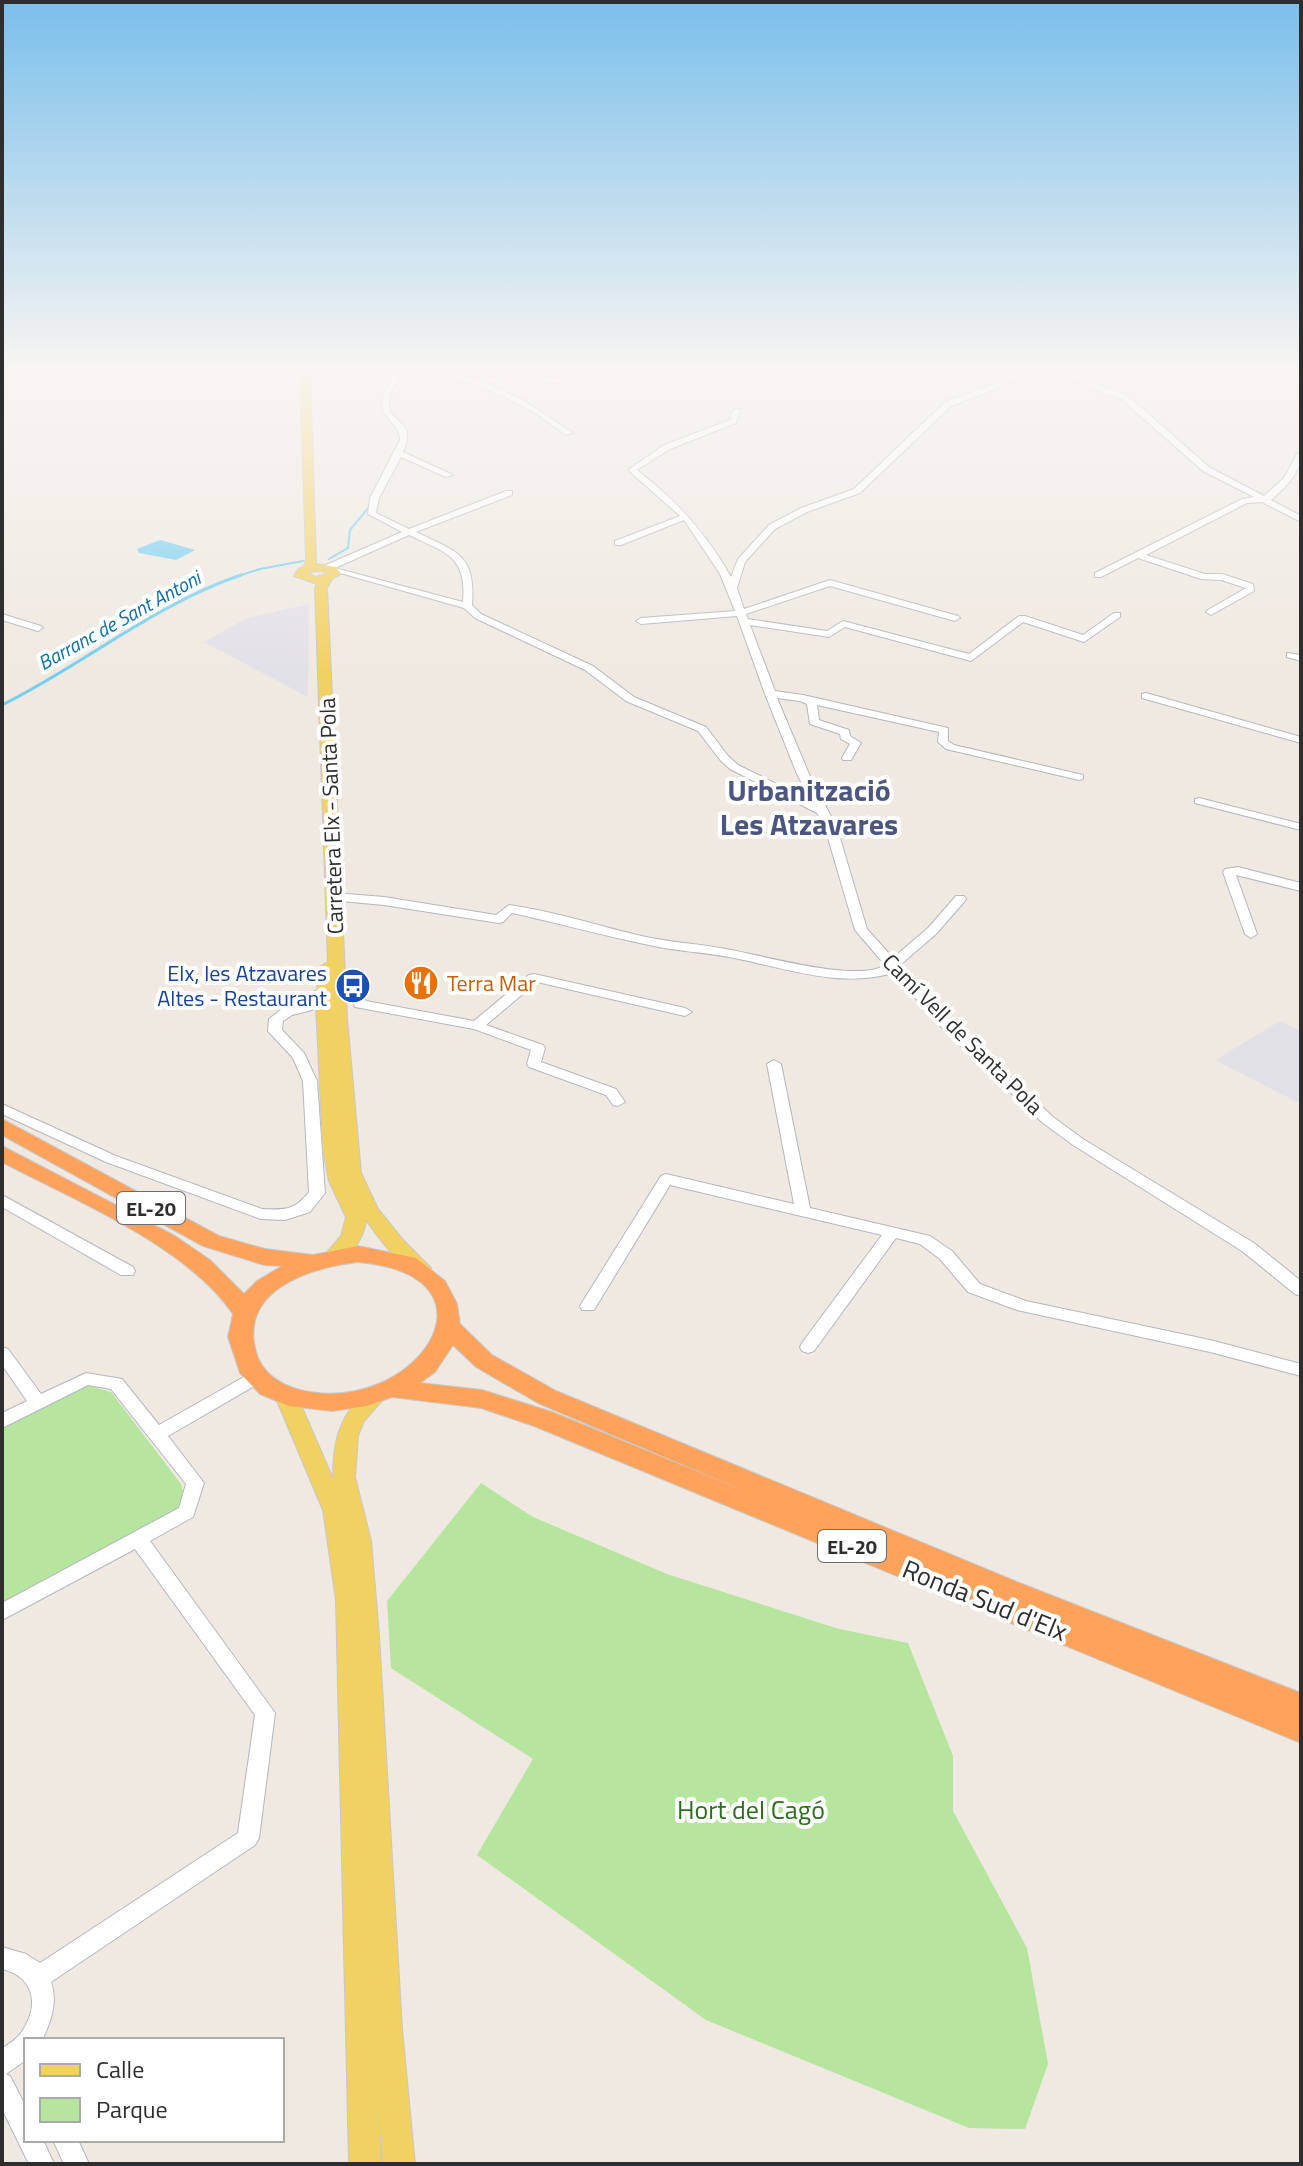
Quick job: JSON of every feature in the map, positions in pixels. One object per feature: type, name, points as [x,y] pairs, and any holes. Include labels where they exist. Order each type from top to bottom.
[{"type":"highway","name":"EL-20","points":[[2,1126],[211,1241],[264,1257],[311,1261]]},
{"type":"highway","name":"EL-20","points":[[2,1153],[175,1245],[211,1271],[233,1293],[245,1313],[260,1292],[283,1274],[311,1261],[334,1256],[381,1256],[421,1268]]},
{"type":"highway","points":[[421,1268],[439,1289],[448,1307],[449,1328]]},
{"type":"highway","points":[[245,1313],[240,1336],[244,1358],[257,1377]]},
{"type":"highway","name":"EL-20","points":[[257,1377],[286,1396],[314,1402],[344,1403],[384,1393],[421,1372],[440,1351],[449,1328]]},
{"type":"highway","name":"Ronda Sud d'Elx","points":[[449,1328],[484,1361],[547,1397],[1007,1590],[1301,1706]]},
{"type":"highway","name":"Ronda Sud d'Elx","points":[[384,1393],[482,1399],[543,1419],[1301,1730]]},
{"type":"main road","name":"Carretera Elx - Santa Pola","points":[[310,469],[312,559],[308,574],[314,587],[323,784],[327,976],[338,1018],[351,1173],[370,1212],[396,1245],[421,1268]]},
{"type":"main road","name":"Carretera Elx - Santa Pola","points":[[314,469],[320,561],[328,571],[321,588],[334,897],[327,1048],[332,1149],[339,1181],[356,1217],[355,1229],[349,1240],[334,1256]]},
{"type":"main road","points":[[308,574],[328,571]]},
{"type":"main road","points":[[384,1393],[354,1417],[347,1436],[344,1477],[359,1541],[366,1619],[387,2029],[399,2164]]},
{"type":"main road","points":[[286,1396],[335,1510],[348,1600],[365,2164]]},
{"type":"street","points":[[391,469],[370,509],[372,514],[453,553],[462,561],[469,572],[467,606]]},
{"type":"street","points":[[436,469],[449,475]]},
{"type":"street","name":"Camí Vell de Santa Pola","points":[[632,469],[657,488],[684,517],[719,563],[732,588],[770,694],[831,828],[861,930],[950,1028],[1048,1120],[1078,1142],[1248,1247],[1301,1290]]},
{"type":"street","points":[[732,588],[741,561],[772,527],[804,510],[857,491],[880,469]]},
{"type":"street","points":[[1208,469],[1301,519]]},
{"type":"street","points":[[1098,575],[1245,501],[1264,500],[1295,469]]},
{"type":"street","points":[[328,571],[408,532],[509,493]]},
{"type":"street","points":[[618,543],[684,517]]},
{"type":"street","points":[[1141,556],[1204,577],[1222,577],[1250,586],[1251,589],[1211,612]]},
{"type":"street","points":[[328,571],[467,606],[498,628],[589,668],[630,699],[702,729],[710,736],[722,757],[734,767],[821,810]]},
{"type":"street","points":[[741,617],[830,583],[955,618]]},
{"type":"street","points":[[641,621],[741,617],[829,634],[843,624],[971,658],[1022,618],[1084,639],[1117,615]]},
{"type":"street","points":[[2,617],[38,628]]},
{"type":"street","points":[[770,694],[924,724],[944,730],[943,742],[950,747],[1079,777]]},
{"type":"street","points":[[1146,696],[1301,740]]},
{"type":"street","points":[[805,699],[812,703],[814,722],[845,732],[845,737],[856,743],[847,758]]},
{"type":"street","points":[[1199,801],[1301,827]]},
{"type":"street","points":[[1251,934],[1229,872],[1238,871],[1301,887]]},
{"type":"street","points":[[334,897],[384,901],[499,919],[509,909],[517,910],[651,942],[838,974],[874,974],[892,967],[932,931],[960,899]]},
{"type":"street","points":[[477,1026],[534,978],[685,1012]]},
{"type":"street","points":[[2,1108],[111,1159],[261,1214],[285,1215],[305,1208],[317,1193],[316,1157],[310,1081],[299,1056],[275,1031],[276,1019],[287,1012],[307,1007],[311,999],[331,990],[357,996],[360,1004]]},
{"type":"street","points":[[338,1018],[360,1004]]},
{"type":"street","points":[[360,1004],[477,1026],[538,1048],[534,1064],[611,1092],[618,1102]]},
{"type":"street","points":[[307,1007],[317,1018],[327,1048]]},
{"type":"street","points":[[774,1064],[803,1211]]},
{"type":"street","points":[[588,1306],[666,1179],[925,1240],[946,1255],[974,1288],[1023,1306],[1210,1346],[1301,1370]]},
{"type":"street","points":[[2,1200],[127,1271]]},
{"type":"street","points":[[808,1347],[892,1232]]},
{"type":"street","points":[[2,1353],[38,1403]]},
{"type":"street","points":[[157,1434],[257,1377]]},
{"type":"street","points":[[2,1421],[86,1379],[116,1383],[195,1483],[187,1512],[2,1612]]},
{"type":"street","points":[[39,1977],[248,1838],[265,1713],[138,1538]]},
{"type":"street","points":[[2,1958],[17,1959],[39,1977],[44,1994],[42,2018],[30,2038]]},
{"type":"street","points":[[2,2064],[24,2046]]},
{"type":"street","points":[[2,2084],[24,2128]]},
{"type":"street","points":[[31,2142],[42,2164]]},
{"type":"street","points":[[66,2142],[77,2164]]},
{"type":"shaded area","points":[[309,604],[308,697],[204,642],[247,618]]},
{"type":"shaded area","points":[[1280,1021],[1301,1031],[1301,1104],[1215,1060]]},
{"type":"green space","points":[[90,1386],[111,1392],[181,1484],[181,1502],[174,1512],[2,1608],[2,1426],[81,1387]]},
{"type":"green space","name":"Hort del Cagó","points":[[481,1483],[533,1517],[667,1574],[839,1629],[908,1643],[953,1756],[953,1811],[1027,1948],[1048,2064],[1025,2129],[969,2128],[706,2020],[477,1855],[533,1759],[391,1668],[387,1601]]},
{"type":"water","points":[[160,540],[195,550],[176,560],[139,553],[137,549]]},
{"type":"waterway","points":[[329,559],[348,548],[350,530],[369,507]]},
{"type":"waterway","name":"Barranc de Sant Antoni","points":[[240,576],[303,561]]},
{"type":"waterway","name":"Barranc de Sant Antoni","points":[[2,705],[149,618],[209,587],[240,576]]},
{"type":"waterway","name":"Barranc de Sant Antoni","points":[[235,577],[240,576]]},
{"type":"place","name":"Terra Mar","points":[[421,983]]},
{"type":"place","name":"Elx, les Atzavares Altes - Restaurant","points":[[353,986]]},
{"type":"district","name":"Urbanització Les Atzavares","points":[[809,807]]}]
